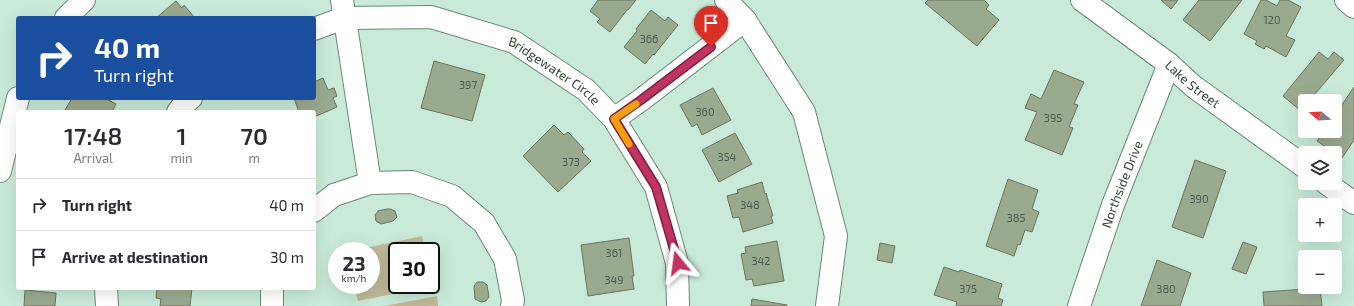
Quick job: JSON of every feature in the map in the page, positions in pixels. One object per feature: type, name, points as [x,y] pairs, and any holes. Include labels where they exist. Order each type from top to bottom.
[{"type":"street","points":[[68,16],[84,0]]},
{"type":"street","points":[[726,0],[745,20],[804,112],[836,236],[827,306]]},
{"type":"street","name":"Lake Street","points":[[1082,0],[1169,64],[1193,86],[1298,162]]},
{"type":"street","points":[[1346,0],[1354,7]]},
{"type":"street","points":[[343,9],[370,183]]},
{"type":"street","name":"Bridgewater Circle","points":[[316,28],[343,9],[431,17],[514,42],[586,90],[614,119],[656,187],[678,263],[678,306]]},
{"type":"street","points":[[614,119],[745,20]]},
{"type":"street","name":"Northside Drive","points":[[1079,306],[1114,205],[1169,64]]},
{"type":"street","points":[[0,171],[18,100]]},
{"type":"street","points":[[180,110],[189,100]]},
{"type":"street","points":[[316,209],[334,195],[370,183],[412,182],[452,196],[484,223],[505,259],[513,300],[512,306]]},
{"type":"street","points":[[1336,190],[1354,203]]},
{"type":"street","points":[[106,290],[107,306]]},
{"type":"street","points":[[272,290],[272,306]]},
{"type":"shaded area","points":[[422,236],[423,242],[394,242]]},
{"type":"shaded area","points":[[388,243],[388,294],[393,294],[358,301],[356,294],[380,294],[380,245]]},
{"type":"shaded area","points":[[437,296],[438,306],[385,306]]},
{"type":"building","points":[[598,0],[636,0],[610,32],[597,22],[600,19],[590,11]]},
{"type":"building","points":[[928,0],[984,0],[989,5],[986,9],[999,20],[977,46],[925,3]]},
{"type":"building","points":[[1161,0],[1178,0],[1171,9]]},
{"type":"building","points":[[1199,0],[1242,0],[1210,41],[1183,20]]},
{"type":"building","points":[[1261,0],[1266,0],[1277,6],[1280,0],[1288,0],[1301,7],[1286,36],[1295,40],[1286,57],[1266,46],[1264,49],[1255,44],[1257,41],[1244,34]]},
{"type":"building","points":[[176,1],[182,8],[184,5],[193,16],[158,16]]},
{"type":"building","points":[[651,10],[665,21],[668,17],[678,25],[645,64],[624,47]]},
{"type":"building","points":[[1319,52],[1328,59],[1334,52],[1344,60],[1315,94],[1298,94],[1298,108],[1283,96]]},
{"type":"building","points":[[434,61],[485,75],[472,121],[421,108]]},
{"type":"building","points":[[1054,70],[1084,82],[1074,104],[1078,105],[1069,127],[1073,128],[1062,155],[1025,140],[1037,112],[1025,108],[1031,94],[1041,99]]},
{"type":"building","points":[[323,78],[328,90],[334,88],[337,96],[333,98],[337,107],[316,116],[316,110],[298,110],[295,100],[316,100],[316,81]]},
{"type":"building","points":[[1354,87],[1354,140],[1342,158],[1342,146],[1324,146],[1317,141],[1319,138],[1342,138],[1342,105]]},
{"type":"building","points":[[713,88],[731,120],[702,135],[697,124],[692,127],[680,105]]},
{"type":"building","points":[[71,100],[109,100],[116,104],[113,110],[65,110]]},
{"type":"building","points":[[554,125],[564,135],[568,132],[584,149],[582,152],[591,161],[558,192],[523,156]]},
{"type":"building","points":[[735,133],[752,164],[719,182],[702,150]]},
{"type":"building","points":[[1195,160],[1226,171],[1203,238],[1172,227]]},
{"type":"building","points":[[1008,179],[1038,190],[1032,209],[1039,212],[1032,232],[1025,230],[1020,245],[1018,244],[1014,256],[986,246]]},
{"type":"building","points":[[762,182],[773,216],[771,216],[773,223],[743,232],[739,217],[733,218],[727,196],[738,193],[737,190]]},
{"type":"building","points":[[387,209],[395,211],[397,217],[393,221],[381,224],[376,221],[375,215],[378,211]]},
{"type":"building","points":[[629,238],[634,276],[632,276],[634,289],[588,296],[581,245]]},
{"type":"building","points":[[777,241],[784,281],[754,286],[752,279],[746,280],[741,254],[746,253],[745,247]]},
{"type":"building","points":[[1243,242],[1257,247],[1246,274],[1232,269]]},
{"type":"building","points":[[880,243],[895,246],[892,263],[877,260]]},
{"type":"building","points":[[1157,260],[1191,273],[1180,306],[1141,306]]},
{"type":"building","points":[[944,267],[959,272],[960,270],[1002,284],[998,298],[1003,300],[1001,306],[956,306],[957,302],[934,295]]},
{"type":"building","points":[[477,282],[483,282],[487,285],[489,297],[486,301],[481,302],[475,299],[474,286]]},
{"type":"building","points":[[25,290],[56,293],[55,306],[24,306]]},
{"type":"building","points":[[157,290],[192,290],[190,306],[160,306],[161,299],[156,298]]},
{"type":"building","points":[[1298,290],[1298,294],[1321,294],[1322,306],[1264,306],[1263,292]]},
{"type":"building","points":[[752,299],[787,305],[787,306],[751,306]]},
{"type":"slow traffic","points":[[629,144],[614,119],[636,104]]},
{"type":"route","points":[[678,263],[656,187],[614,119],[711,47]]}]
